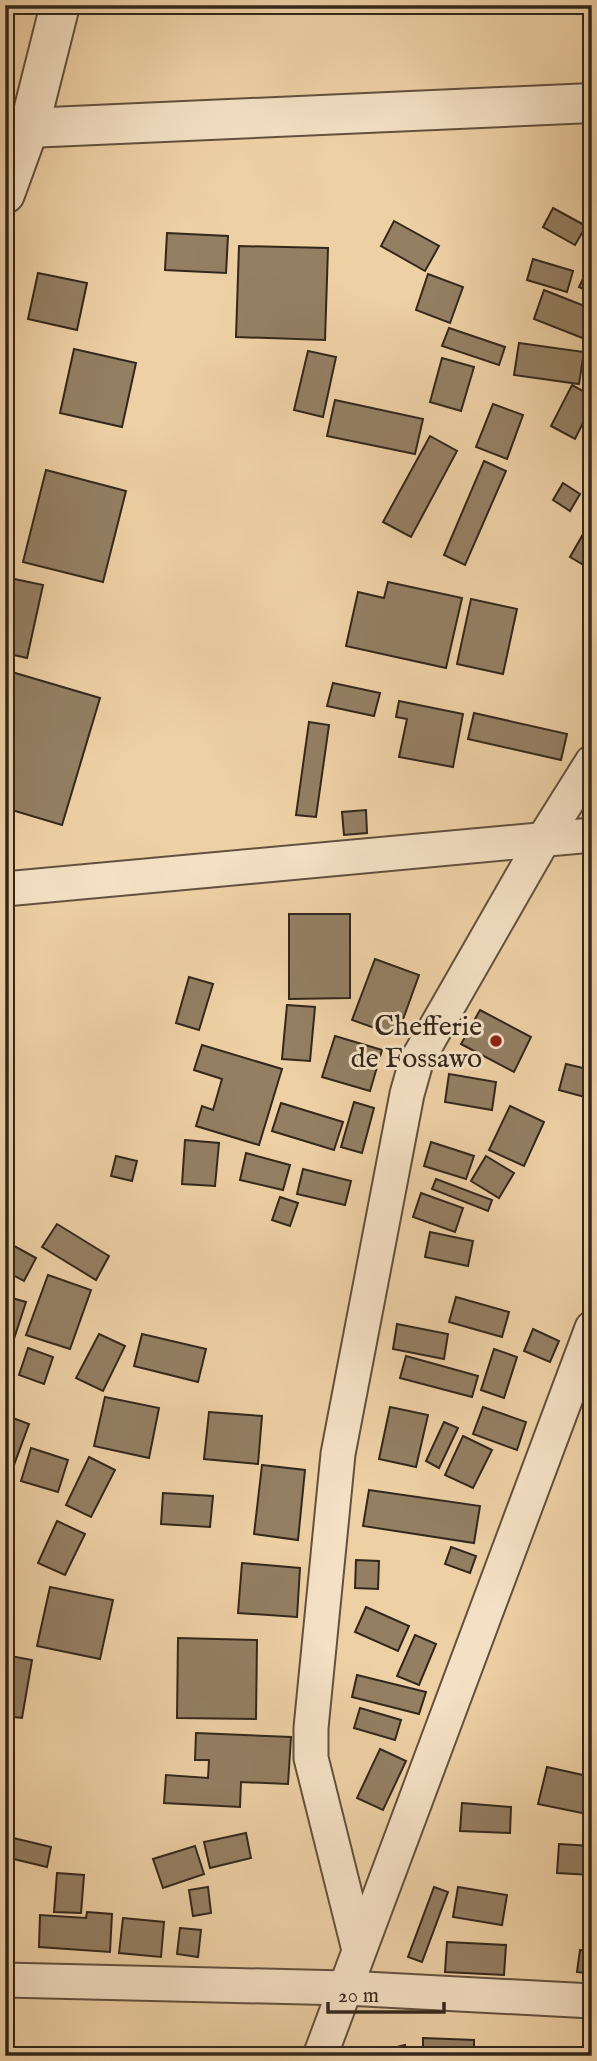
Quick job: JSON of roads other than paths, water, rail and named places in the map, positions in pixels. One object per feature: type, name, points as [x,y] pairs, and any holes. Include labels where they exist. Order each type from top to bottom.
[{"type":"street","points":[[5,194],[17,128],[60,5]]},
{"type":"street","points":[[17,128],[592,103]]},
{"type":"street","points":[[359,1950],[311,1758],[311,1728],[338,1454],[397,1138],[416,1062],[543,840],[592,762]]},
{"type":"street","points":[[5,890],[592,835]]},
{"type":"street","points":[[321,2055],[592,1328]]},
{"type":"street","points":[[5,1980],[346,1987],[592,2001]]},
{"type":"place","name":"Chefferie de Fossawo","points":[[496,1041]]}]
